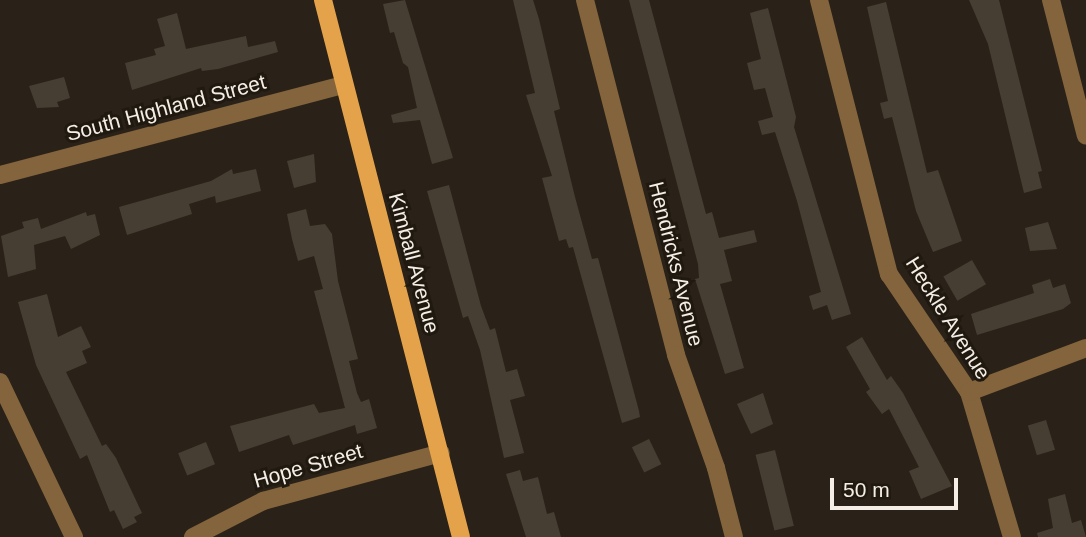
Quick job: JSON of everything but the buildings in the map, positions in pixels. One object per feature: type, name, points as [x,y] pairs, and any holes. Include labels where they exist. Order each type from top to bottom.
[{"type":"main road","name":"Kimball Avenue","points":[[323,0],[461,537]]},
{"type":"street","name":"Hendricks Avenue","points":[[585,0],[676,355],[716,468],[734,537]]},
{"type":"street","name":"Heckle Avenue","points":[[819,0],[889,274],[969,392],[1012,537]]},
{"type":"street","points":[[1051,0],[1086,136]]},
{"type":"street","name":"South Highland Street","points":[[0,175],[343,85]]},
{"type":"street","points":[[969,392],[1086,348]]},
{"type":"street","points":[[0,382],[74,537]]},
{"type":"street","name":"Hope Street","points":[[193,537],[214,531],[263,501],[441,453]]}]
